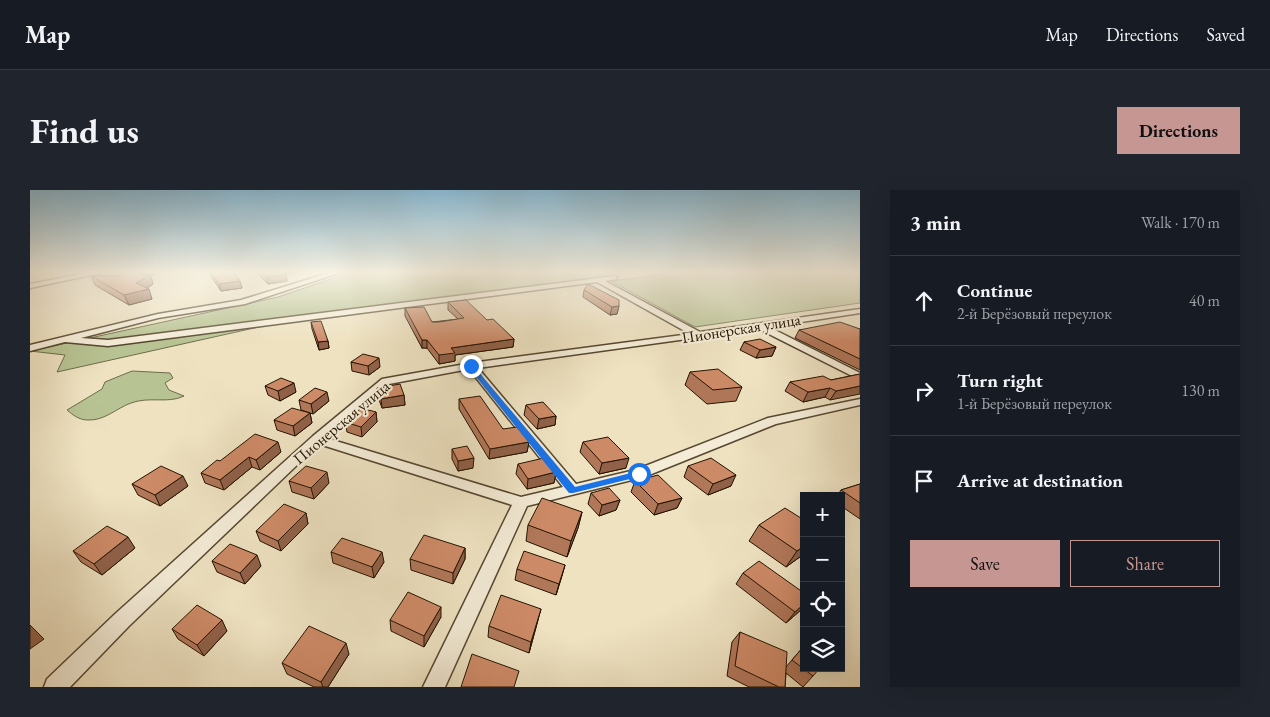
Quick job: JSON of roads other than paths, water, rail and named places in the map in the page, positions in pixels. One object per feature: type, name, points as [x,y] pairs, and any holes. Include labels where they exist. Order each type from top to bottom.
[{"type":"street","points":[[30,348],[158,316],[242,302],[264,295]]},
{"type":"street","points":[[61,339],[108,343],[480,295]]},
{"type":"street","points":[[626,295],[699,335]]},
{"type":"street","name":"Пионерская улица","points":[[55,687],[122,620],[317,439],[386,381],[471,366],[699,335],[860,310]]},
{"type":"street","points":[[758,325],[860,377]]},
{"type":"street","points":[[471,366],[573,490]]},
{"type":"street","points":[[317,439],[521,502],[639,474],[772,421],[860,402]]},
{"type":"street","points":[[434,687],[521,502]]}]
